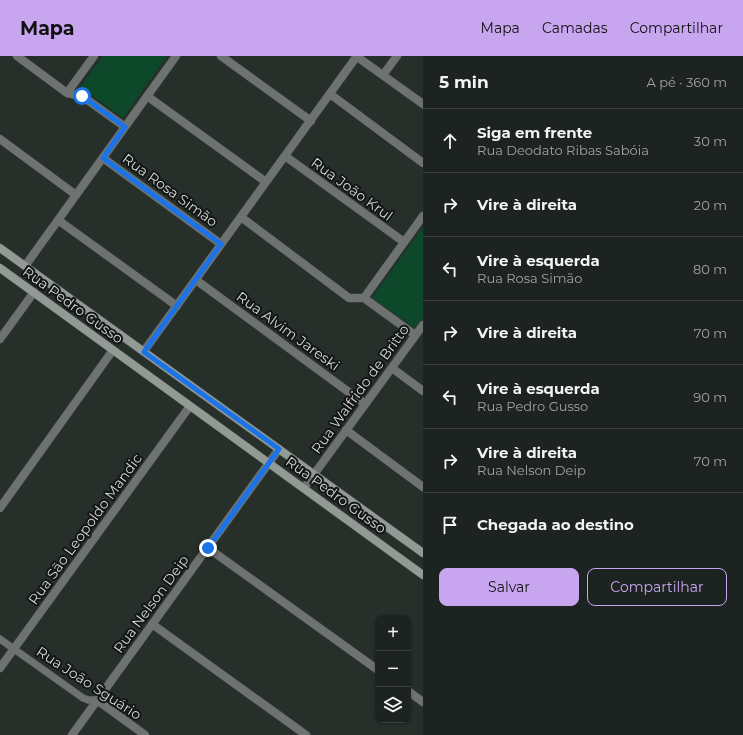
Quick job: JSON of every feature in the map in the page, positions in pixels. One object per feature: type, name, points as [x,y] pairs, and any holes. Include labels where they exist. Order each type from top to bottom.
[{"type":"main road","name":"Rua Pedro Gusso","points":[[0,248],[423,553]]},
{"type":"main road","name":"Rua Pedro Gusso","points":[[0,268],[423,574]]},
{"type":"street","points":[[17,56],[67,93],[82,96],[125,127]]},
{"type":"street","points":[[67,93],[94,56]]},
{"type":"street","points":[[25,266],[176,56]]},
{"type":"street","points":[[222,56],[311,121]]},
{"type":"street","points":[[144,352],[357,56],[423,104]]},
{"type":"street","points":[[383,75],[397,56]]},
{"type":"street","points":[[330,94],[423,162]]},
{"type":"street","points":[[147,96],[266,182]]},
{"type":"street","points":[[0,139],[76,194]]},
{"type":"street","name":"Rua João Krul","points":[[285,156],[404,242]]},
{"type":"street","name":"Rua Rosa Simão","points":[[103,158],[221,244]]},
{"type":"street","points":[[364,298],[423,216]]},
{"type":"street","points":[[241,217],[350,298],[364,298],[415,335]]},
{"type":"street","points":[[58,220],[177,306]]},
{"type":"street","name":"Rua Alvim Jareski","points":[[196,280],[365,404]]},
{"type":"street","points":[[0,340],[34,292]]},
{"type":"street","name":"Rua Walfrido de Britto","points":[[304,488],[423,324]]},
{"type":"street","points":[[0,508],[113,350]]},
{"type":"street","points":[[392,368],[423,390]]},
{"type":"street","name":"Rua São Leopoldo Mandic","points":[[0,668],[190,406]]},
{"type":"street","points":[[346,430],[423,487]]},
{"type":"street","name":"Rua Nelson Deip","points":[[72,735],[279,449]]},
{"type":"street","points":[[208,548],[375,668]]},
{"type":"street","points":[[152,624],[306,735]]},
{"type":"street","points":[[411,693],[423,702]]},
{"type":"street","name":"Rua João Sguário","points":[[97,700],[145,735]]},
{"type":"lane","name":"Rua João Sguário","points":[[0,639],[83,698],[88,700],[97,700]]},
{"type":"green space","points":[[103,56],[167,56],[123,118],[80,87]]},
{"type":"green space","points":[[423,227],[423,318],[415,328],[372,298]]},
{"type":"route","points":[[82,96],[125,127],[103,158],[221,244],[144,352],[279,449],[208,548]]}]
